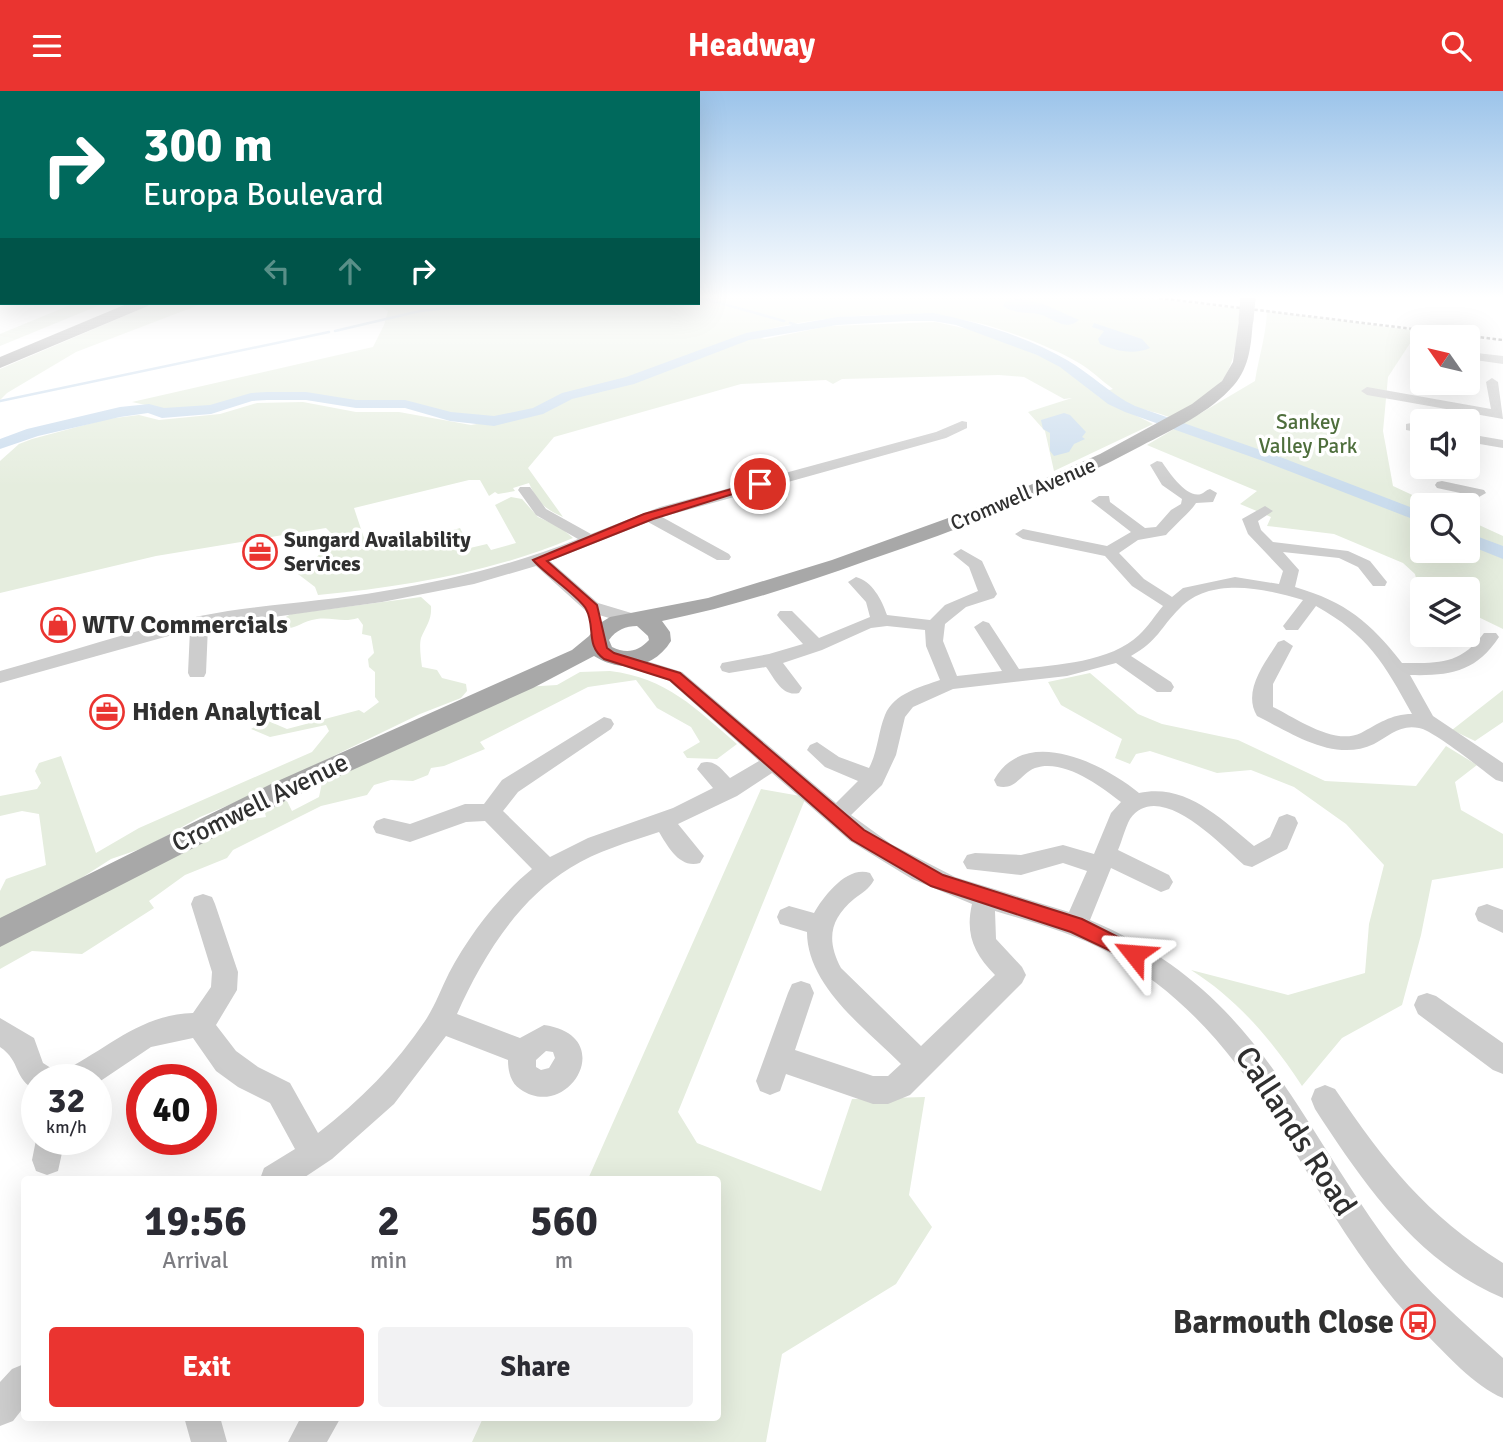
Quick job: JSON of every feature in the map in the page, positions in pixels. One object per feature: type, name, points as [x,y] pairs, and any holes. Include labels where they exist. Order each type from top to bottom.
[{"type":"main road","name":"Cromwell Avenue","points":[[633,619],[718,604],[985,512],[1063,479],[1171,422],[1210,398],[1232,379],[1241,361]]},
{"type":"main road","name":"Cromwell Avenue","points":[[660,642],[679,625],[718,604]]},
{"type":"main road","points":[[633,619],[644,621],[658,629],[660,642],[649,654],[619,659],[602,651],[598,638],[607,627],[633,619]]},
{"type":"main road","name":"Cromwell Avenue","points":[[0,933],[257,803],[580,655],[598,638]]},
{"type":"main road","name":"Cromwell Avenue","points":[[525,682],[619,659]]},
{"type":"street","points":[[1367,391],[1501,414],[1492,381]]},
{"type":"street","points":[[0,677],[199,622],[408,593],[487,576],[539,560],[649,516],[941,435],[962,425]]},
{"type":"street","points":[[1480,440],[1503,445]]},
{"type":"street","points":[[1157,465],[1167,482],[1190,498],[1208,499],[1210,493]]},
{"type":"street","points":[[1442,485],[1460,484],[1479,493]]},
{"type":"street","points":[[525,490],[541,512],[590,540]]},
{"type":"street","points":[[1110,552],[1123,540],[1140,532],[1160,532],[1176,513],[1188,506],[1190,498]]},
{"type":"street","points":[[1104,499],[1098,501],[1140,532]]},
{"type":"street","points":[[1265,511],[1250,519],[1254,531],[1291,570],[1286,590]]},
{"type":"street","points":[[649,516],[723,557]]},
{"type":"street","points":[[1023,534],[1110,552],[1128,577],[1145,591],[1174,604]]},
{"type":"street","points":[[1269,546],[1342,554],[1364,564],[1379,582]]},
{"type":"street","points":[[951,683],[933,639],[934,626],[951,606],[973,596],[988,594],[976,564],[961,554]]},
{"type":"street","points":[[539,560],[592,607],[633,619]]},
{"type":"street","points":[[856,582],[874,601],[880,621]]},
{"type":"street","points":[[836,816],[874,779],[886,755],[895,715],[906,702],[951,683],[1067,670],[1118,656],[1144,641],[1174,604],[1189,592],[1235,582],[1286,590],[1314,598],[1345,615],[1371,635],[1397,669],[1426,721],[1503,774]]},
{"type":"street","points":[[1292,626],[1314,598]]},
{"type":"street","points":[[592,607],[598,638]]},
{"type":"street","points":[[786,615],[816,646]]},
{"type":"street","points":[[729,667],[771,660],[816,646],[853,628],[880,621],[934,626]]},
{"type":"street","points":[[197,673],[199,622]]},
{"type":"street","points":[[983,627],[1013,674]]},
{"type":"street","points":[[1397,669],[1463,665],[1483,649],[1490,637]]},
{"type":"street","name":"Callands Road","points":[[660,642],[675,676]]},
{"type":"street","points":[[1284,646],[1280,660],[1267,675],[1256,709],[1308,734],[1337,743],[1364,740],[1385,725],[1401,720],[1426,721]]},
{"type":"street","points":[[1118,656],[1169,688]]},
{"type":"street","name":"Callands Road","points":[[619,659],[675,676],[858,835],[918,871],[986,898],[1076,925],[1113,942],[1186,990],[1232,1034],[1277,1093],[1335,1190],[1378,1255],[1416,1299],[1503,1381]]},
{"type":"street","points":[[771,660],[792,688]]},
{"type":"street","points":[[490,812],[510,786],[604,725]]},
{"type":"street","points":[[817,743],[832,762],[874,779]]},
{"type":"street","points":[[1005,781],[1031,761],[1059,760],[1116,784],[1134,801]]},
{"type":"street","points":[[280,1176],[314,1154],[384,1095],[414,1060],[440,1021],[481,944],[505,912],[548,869],[617,835],[664,821],[729,790],[773,762]]},
{"type":"street","points":[[708,764],[729,790]]},
{"type":"street","points":[[1076,925],[1122,813],[1134,801],[1153,797],[1182,803],[1192,808],[1252,858],[1279,843],[1287,823]]},
{"type":"street","points":[[384,827],[410,833],[465,813],[490,812]]},
{"type":"street","points":[[490,812],[513,838],[548,869]]},
{"type":"street","points":[[664,821],[679,850]]},
{"type":"street","points":[[975,862],[1021,865],[1063,854],[1102,860],[1161,882]]},
{"type":"street","points":[[862,880],[827,909],[819,925],[823,963],[832,976],[920,1065]]},
{"type":"street","points":[[801,993],[774,1070],[873,1090],[888,1090],[900,1085],[1013,975],[995,959],[981,939],[979,928],[986,898]]},
{"type":"street","points":[[200,1025],[224,990],[225,971],[203,904]]},
{"type":"street","points":[[789,917],[819,925]]},
{"type":"street","points":[[1427,1005],[1503,1060]]},
{"type":"street","points":[[440,1021],[524,1053]]},
{"type":"street","points":[[200,1025],[226,1061],[248,1077],[280,1093],[314,1154]]},
{"type":"street","points":[[104,1064],[144,1036],[180,1026],[200,1025]]},
{"type":"street","points":[[0,1031],[24,1047],[29,1064]]},
{"type":"street","points":[[1325,1099],[1363,1157],[1395,1196],[1467,1260],[1503,1282]]},
{"type":"street","points":[[0,1408],[21,1384]]},
{"type":"street","points":[[203,1421],[209,1442]]},
{"type":"street","points":[[306,1442],[320,1421]]},
{"type":"green space","points":[[19,361],[61,361],[7,393],[0,400],[0,369]]},
{"type":"green space","points":[[311,361],[1052,361],[1067,367],[1099,397],[1153,424],[1054,471],[1045,431],[1028,412],[1072,398],[1064,399],[1024,377],[999,375],[842,379],[833,384],[826,380],[741,384],[554,437],[528,468],[563,517],[542,504],[529,483],[513,488],[515,491],[498,494],[495,492],[489,496],[480,480],[469,480],[354,508],[367,547],[381,544],[396,547],[460,528],[470,548],[487,544],[491,550],[516,543],[495,505],[511,497],[522,499],[538,517],[560,527],[573,538],[512,560],[415,582],[318,595],[315,587],[298,574],[321,553],[334,536],[326,528],[156,556],[0,593],[0,461],[19,444],[32,439],[107,419],[139,415],[159,420],[220,414],[257,403],[303,402],[356,412],[399,412],[471,425],[513,418],[572,397],[571,392],[535,408],[493,418],[447,412],[409,402],[355,401],[309,394],[255,393],[211,406],[164,409],[132,402]]},
{"type":"green space","points":[[1075,361],[1232,361],[1217,387],[1189,407],[1169,417],[1113,397],[1106,391],[1113,389]]},
{"type":"green space","name":"Sankey Valley Park","points":[[1259,361],[1398,361],[1388,377],[1383,431],[1393,486],[1410,494],[1410,563],[1480,563],[1480,525],[1503,536],[1503,629],[1480,618],[1480,577],[1416,577],[1403,563],[1334,534],[1267,526],[1271,517],[1240,504],[1257,491],[1147,445],[1255,381]]},
{"type":"green space","points":[[772,487],[786,492],[787,500],[771,505],[756,499],[758,491]]},
{"type":"green space","points":[[421,597],[431,606],[430,619],[420,641],[422,667],[437,670],[442,678],[466,684],[467,691],[461,698],[420,714],[253,795],[200,817],[146,847],[111,859],[72,884],[0,921],[0,891],[6,879],[46,865],[39,814],[22,811],[0,816],[0,796],[37,789],[41,783],[35,771],[39,763],[61,756],[96,853],[139,828],[312,752],[329,731],[326,725],[270,737],[251,729],[266,720],[287,729],[359,710],[364,713],[379,702],[375,697],[375,672],[369,667],[368,659],[374,653],[371,636],[362,634],[363,625],[358,618],[317,619],[284,629],[278,628],[277,622],[291,614]]},
{"type":"green space","points":[[610,671],[648,680],[664,688],[693,707],[737,744],[717,759],[687,758],[683,752],[700,742],[691,727],[657,708],[636,680],[588,687],[480,742],[485,749],[444,766],[431,768],[428,775],[413,781],[391,780],[374,785],[367,795],[321,806],[233,850],[227,858],[185,875],[149,901],[154,908],[82,954],[32,951],[0,969],[0,942],[231,822],[266,817],[263,805],[285,797],[292,811],[319,797],[323,778],[524,687],[557,685],[580,672]]},
{"type":"green space","points":[[1090,673],[1138,714],[1162,724],[1238,740],[1325,781],[1416,786],[1446,746],[1477,765],[1455,782],[1461,810],[1503,834],[1503,868],[1432,880],[1421,935],[1402,1005],[1342,1038],[1302,1086],[1278,1053],[1238,1007],[1191,970],[1288,995],[1365,973],[1369,924],[1384,865],[1346,824],[1294,787],[1251,770],[1217,773],[1150,751],[1136,754],[1130,764],[1115,758],[1122,739],[1061,705],[1048,682]]},
{"type":"green space","points":[[1503,690],[1503,722],[1475,741],[1452,730]]},
{"type":"green space","points":[[761,789],[806,797],[678,1112],[697,1143],[821,1191],[852,1099],[925,1097],[909,1195],[932,1227],[896,1284],[782,1354],[766,1442],[472,1442],[482,1421],[721,1421],[721,1176],[589,1176]]},
{"type":"water","points":[[1064,413],[1070,415],[1086,432],[1082,437],[1085,439],[1074,444],[1069,452],[1054,456],[1050,451],[1050,433],[1043,429],[1041,420]]},
{"type":"waterway","points":[[0,401],[191,361]]},
{"type":"waterway","points":[[0,444],[33,432],[120,412],[149,408],[162,413],[211,409],[251,397],[267,396],[306,396],[356,404],[405,404],[450,416],[494,421],[538,411],[567,396],[629,381],[682,361]]},
{"type":"waterway","points":[[1059,361],[1113,401],[1130,409],[1269,458],[1410,513]]},
{"type":"waterway","points":[[1480,543],[1503,553]]},
{"type":"place","name":"Sungard Availability Services","points":[[260,552]]},
{"type":"place","name":"WTV Commercials","points":[[58,625]]},
{"type":"place","name":"Hiden Analytical","points":[[107,712]]},
{"type":"place","name":"Barmouth Close","points":[[1418,1322]]},
{"type":"route","points":[[760,484],[649,516],[539,560],[592,607],[602,651],[617,659],[642,664],[675,676],[858,835],[937,881],[1076,925],[1134,954]]}]
